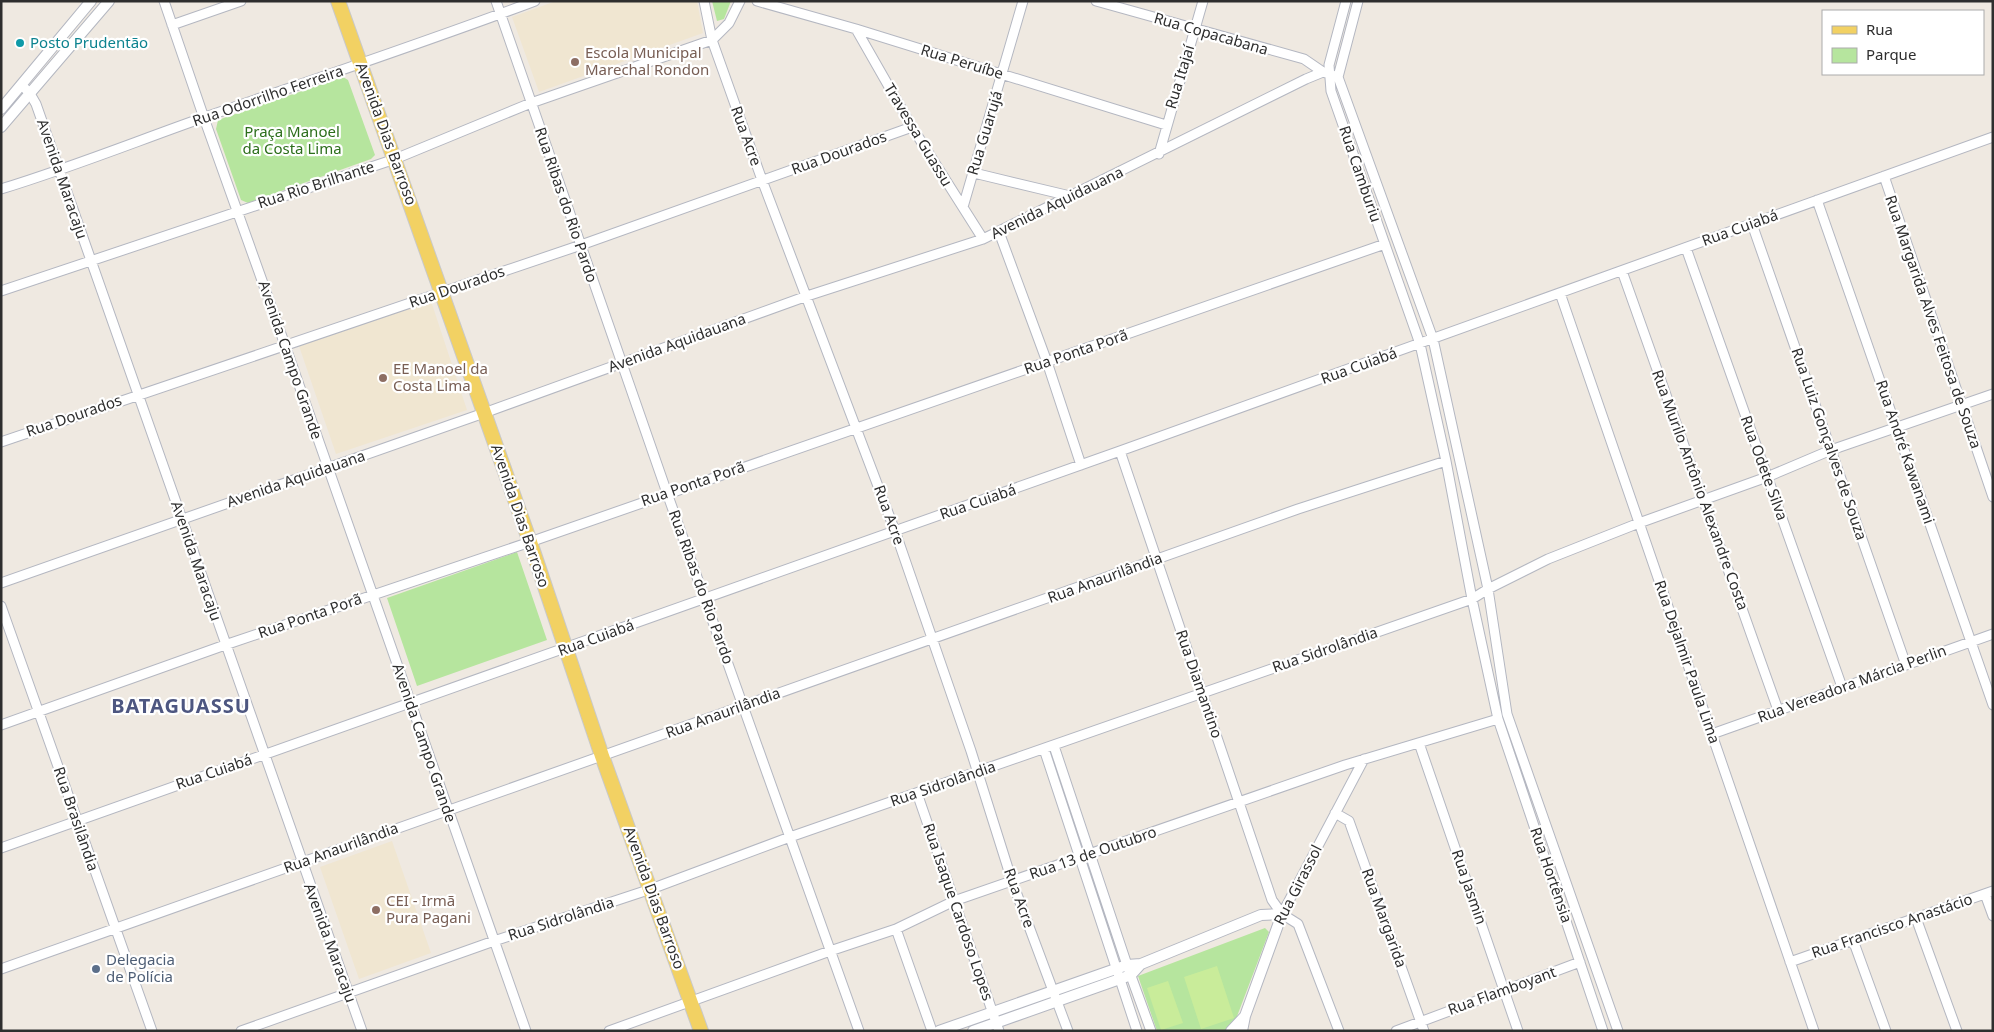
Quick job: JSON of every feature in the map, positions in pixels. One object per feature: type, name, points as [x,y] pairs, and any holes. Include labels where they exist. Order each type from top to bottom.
[{"type":"main road","name":"Avenida Dias Barroso","points":[[338,1],[530,542],[602,756],[701,1031]]},
{"type":"street","points":[[1,109],[25,89],[109,1]]},
{"type":"street","name":"Avenida Campo Grande","points":[[164,1],[526,1031]]},
{"type":"street","points":[[172,25],[241,1]]},
{"type":"street","name":"Rua Ribas do Rio Pardo","points":[[496,1],[621,363],[859,1031]]},
{"type":"street","name":"Rua Odorrilho Ferreira","points":[[1,189],[59,172],[204,118],[535,1]]},
{"type":"street","name":"Rua Acre","points":[[704,1],[712,40],[762,180],[808,296],[895,531],[1012,881],[1068,1031]]},
{"type":"street","points":[[712,40],[729,23],[740,1]]},
{"type":"street","name":"Rua Peruíbe","points":[[757,1],[856,29],[1166,125]]},
{"type":"street","name":"Rua Guarujá","points":[[963,207],[1023,1]]},
{"type":"street","name":"Rua Copacabana","points":[[1096,1],[1304,59],[1330,75]]},
{"type":"street","name":"Rua Itajaí","points":[[1159,154],[1203,1]]},
{"type":"street","name":"Rua Camburiu","points":[[1346,1],[1336,34],[1330,75],[1331,91],[1420,344],[1446,461],[1472,599]]},
{"type":"street","name":"Rua Camburiu","points":[[1358,1],[1330,75],[1367,155],[1433,339],[1488,589],[1507,714],[1618,1031]]},
{"type":"street","points":[[1,126],[25,89],[89,4],[96,16]]},
{"type":"street","name":"Travessa Guassu","points":[[856,29],[912,127],[983,239]]},
{"type":"street","name":"Rua Rio Brilhante","points":[[1,291],[395,159],[531,104],[712,40]]},
{"type":"street","name":"Avenida Aquidauana","points":[[1,582],[484,413],[808,296],[983,239],[1306,80],[1330,75]]},
{"type":"street","name":"Avenida Maracaju","points":[[25,89],[36,104],[263,755],[362,1031]]},
{"type":"street","name":"Rua Dourados","points":[[1,442],[137,394],[581,245],[912,127]]},
{"type":"street","name":"Rua Cuiabá","points":[[1,848],[1081,466],[1993,137]]},
{"type":"street","points":[[1356,160],[1367,155]]},
{"type":"street","points":[[974,173],[1070,196]]},
{"type":"street","name":"Rua Margarida Alves Feitosa de Souza","points":[[1884,176],[1960,405],[1993,497]]},
{"type":"street","name":"Rua André Kawanami","points":[[1817,200],[1993,705]]},
{"type":"street","name":"Rua Luiz Gonçalves de Souza","points":[[1752,224],[1906,665]]},
{"type":"street","points":[[999,232],[1081,466]]},
{"type":"street","name":"Rua Ponta Porã","points":[[1,725],[225,645],[530,542],[1385,244]]},
{"type":"street","name":"Rua Odete Silva","points":[[1686,248],[1842,688]]},
{"type":"street","name":"Rua Murilo Antônio Alexandre Costa","points":[[1622,270],[1778,710]]},
{"type":"street","name":"Rua Dejalmir Paula Lima","points":[[1560,293],[1814,1031]]},
{"type":"street","name":"Rua Sidrolândia","points":[[241,1031],[494,941],[651,889],[790,837],[1472,599],[1548,559],[1767,477],[1831,450],[1993,394]]},
{"type":"street","name":"Rua Diamantino","points":[[1120,452],[1272,900],[1282,914],[1298,924],[1339,1031]]},
{"type":"street","name":"Rua Anaurilândia","points":[[1,969],[1298,509],[1446,461]]},
{"type":"street","name":"Rua Hortênsia","points":[[1472,599],[1498,719],[1604,1031]]},
{"type":"street","name":"Rua Brasilândia","points":[[1,606],[152,1031]]},
{"type":"street","name":"Rua Vereadora Márcia Perlin","points":[[1712,734],[1993,634]]},
{"type":"street","name":"Rua 13 de Outubro","points":[[609,1031],[896,929],[954,901],[1364,759],[1498,719]]},
{"type":"street","name":"Rua Jasmin","points":[[1419,743],[1518,1031]]},
{"type":"street","points":[[1054,746],[1090,854],[1122,966]]},
{"type":"street","points":[[1044,749],[1080,857],[1126,977],[1151,1031]]},
{"type":"street","name":"Rua Girassol","points":[[1239,1029],[1282,914],[1364,759]]},
{"type":"street","name":"Rua Isaque Cardoso Lopes","points":[[917,793],[998,1027]]},
{"type":"street","name":"Rua Margarida","points":[[1335,813],[1349,821],[1424,1031]]},
{"type":"street","points":[[1989,892],[1993,916]]},
{"type":"street","name":"Rua Francisco Anastácio","points":[[1790,962],[1989,892]]},
{"type":"street","points":[[939,1031],[1122,966],[1140,964],[1261,915],[1282,914]]},
{"type":"street","points":[[1916,918],[1957,1031]]},
{"type":"street","points":[[896,929],[932,1031]]},
{"type":"street","points":[[1853,940],[1886,1031]]},
{"type":"street","name":"Rua Flamboyant","points":[[1396,1031],[1580,962]]},
{"type":"street","points":[[973,1031],[998,1027],[1126,977],[1140,964]]},
{"type":"street","points":[[1126,977],[1137,1031]]},
{"type":"shaded area","name":"Escola Municipal Marechal Rondon","points":[[556,1],[697,1],[703,33],[539,92],[512,17]]},
{"type":"shaded area","name":"EE Manoel da Costa Lima","points":[[431,301],[467,410],[336,454],[299,346]]},
{"type":"shaded area","name":"CEI - Irmã Pura Pagani","points":[[392,841],[431,953],[359,979],[320,867]]},
{"type":"green space","points":[[712,1],[731,1],[724,19],[717,21]]},
{"type":"green space","name":"Praça Manoel da Costa Lima","points":[[343,77],[348,80],[375,155],[371,159],[248,203],[241,200],[216,129],[218,120]]},
{"type":"green space","points":[[517,552],[547,640],[417,686],[387,598]]},
{"type":"green space","points":[[1265,928],[1269,932],[1236,1019],[1226,1031],[1157,1031],[1138,976]]},
{"type":"green space","points":[[1217,966],[1234,1018],[1201,1029],[1184,977]]},
{"type":"green space","points":[[1168,981],[1183,1023],[1161,1030],[1147,988]]},
{"type":"place","name":"Posto Prudentão","points":[[20,43]]},
{"type":"place","name":"Escola Municipal Marechal Rondon","points":[[575,62]]},
{"type":"place","name":"EE Manoel da Costa Lima","points":[[383,378]]},
{"type":"place","name":"CEI - Irmã Pura Pagani","points":[[376,910]]},
{"type":"place","name":"Delegacia de Polícia","points":[[96,969]]},
{"type":"district","name":"BATAGUASSU","points":[[181,706]]}]
